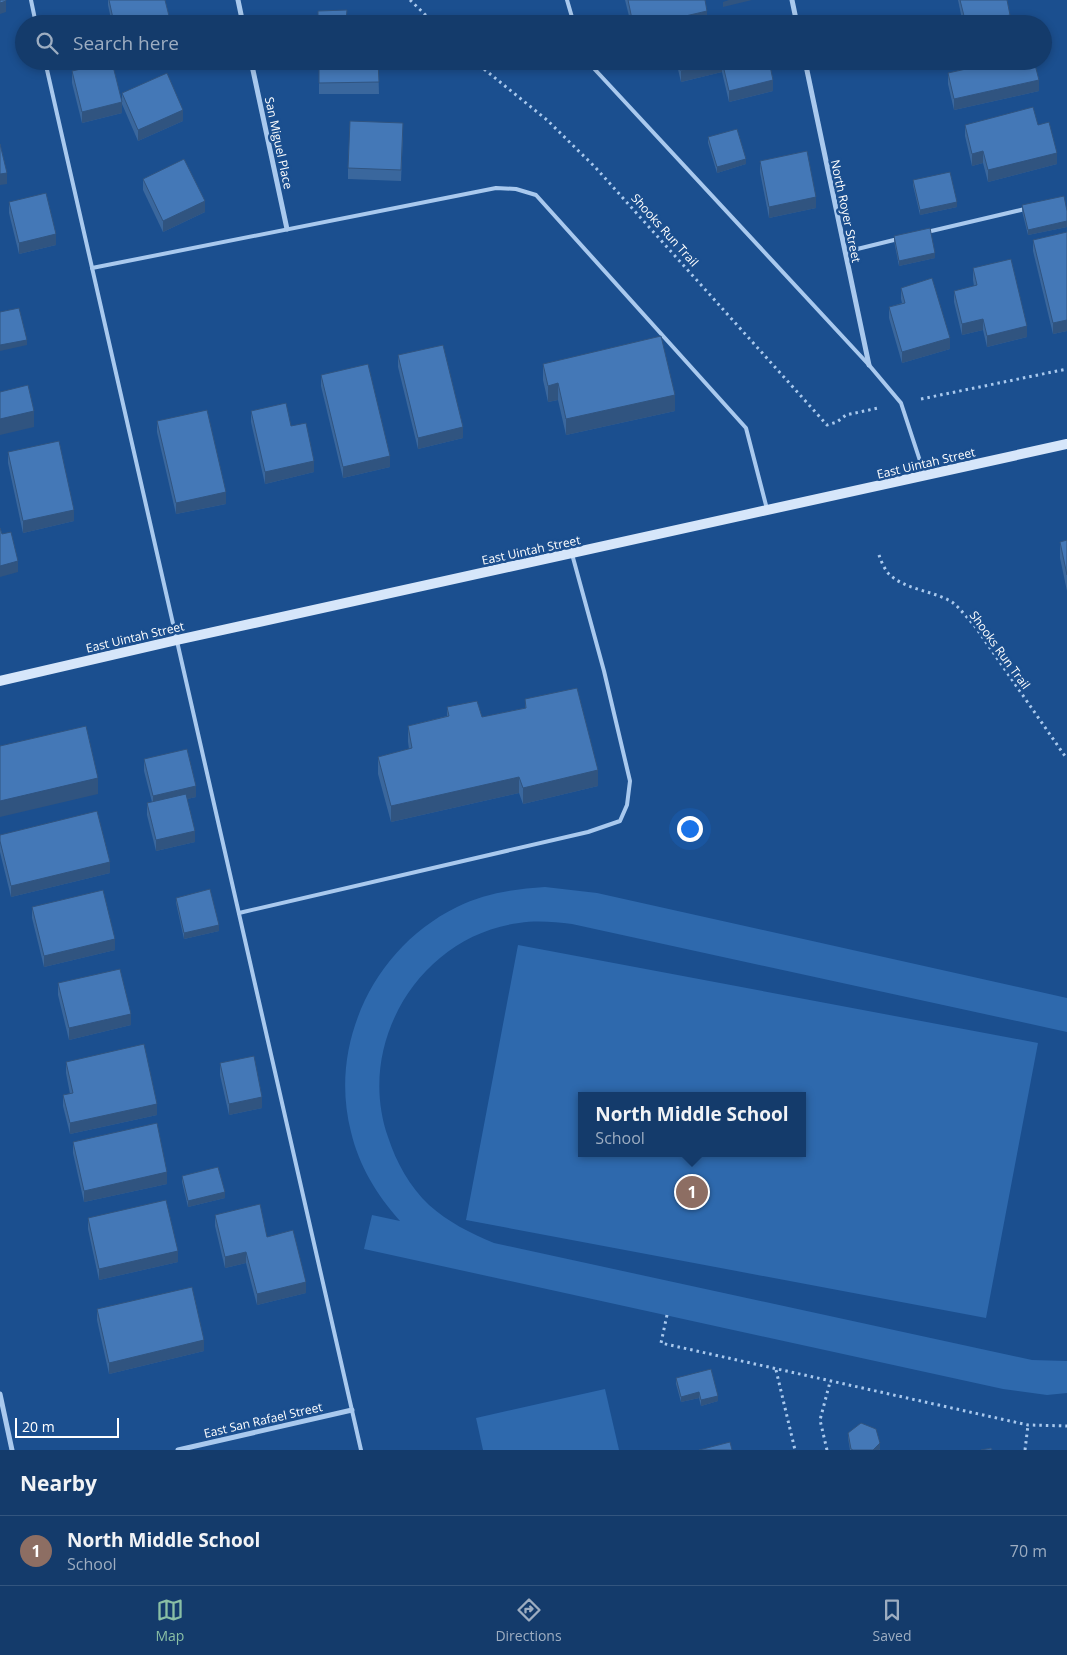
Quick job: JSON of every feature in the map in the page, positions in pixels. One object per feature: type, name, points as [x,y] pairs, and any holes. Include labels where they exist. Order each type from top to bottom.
[{"type":"main road","name":"East Uintah Street","points":[[0,681],[176,640],[1067,444]]},
{"type":"street","points":[[238,0],[241,15]]},
{"type":"street","points":[[792,0],[795,15]]},
{"type":"street","name":"San Miguel Place","points":[[253,70],[287,229]]},
{"type":"street","name":"North Royer Street","points":[[807,70],[869,365]]},
{"type":"street","points":[[0,1394],[12,1450]]},
{"type":"street","name":"East San Rafael Street","points":[[178,1450],[352,1410]]},
{"type":"lane","points":[[31,0],[34,15]]},
{"type":"lane","points":[[568,0],[572,15]]},
{"type":"lane","points":[[47,70],[361,1450]]},
{"type":"lane","points":[[595,70],[869,365],[900,403],[925,476]]},
{"type":"lane","points":[[92,268],[496,188],[516,189],[536,195],[746,428],[768,511]]},
{"type":"lane","points":[[922,234],[1028,208]]},
{"type":"lane","points":[[845,252],[903,238]]},
{"type":"lane","points":[[239,913],[579,834],[620,821],[627,804],[630,781],[604,671],[572,554]]},
{"type":"path","points":[[410,0],[426,15]]},
{"type":"path","name":"Shooks Run Trail","points":[[485,70],[547,120],[595,166],[827,425],[837,422],[846,415],[900,403]]},
{"type":"path","points":[[900,403],[1067,369]]},
{"type":"path","name":"Shooks Run Trail","points":[[879,555],[887,572],[900,582],[953,603],[974,625],[1067,759]]},
{"type":"path","points":[[667,1315],[661,1343],[1028,1425],[1067,1426]]},
{"type":"path","points":[[776,1370],[795,1450]]},
{"type":"path","points":[[827,1450],[820,1420],[830,1382]]},
{"type":"path","points":[[1025,1450],[1028,1425]]},
{"type":"shaded area","points":[[545,887],[597,893],[1067,998],[1067,1032],[572,924],[526,922],[484,932],[452,949],[425,972],[404,1000],[389,1031],[381,1066],[380,1101],[388,1137],[404,1174],[429,1205],[460,1227],[494,1243],[1032,1360],[1067,1361],[1067,1393],[1047,1395],[1003,1389],[364,1249],[372,1215],[400,1221],[370,1180],[354,1145],[351,1132],[346,1098],[346,1065],[353,1032],[365,1001],[381,972],[403,947],[428,925],[457,907],[478,898],[511,891]]},
{"type":"shaded area","points":[[518,945],[1038,1043],[986,1318],[466,1220]]},
{"type":"shaded area","points":[[605,1389],[619,1450],[483,1450],[476,1418]]},
{"type":"building","points":[[109,0],[165,0],[169,15],[112,15]]},
{"type":"building","points":[[628,0],[705,0],[707,11],[690,15],[631,15]]},
{"type":"building","points":[[960,0],[1007,0],[1010,15],[964,15]]},
{"type":"building","points":[[347,10],[346,15],[318,15],[318,11]]},
{"type":"building","points":[[114,70],[122,102],[82,112],[72,71]]},
{"type":"building","points":[[319,70],[378,70],[379,82],[319,83]]},
{"type":"building","points":[[724,70],[771,70],[773,80],[729,91]]},
{"type":"building","points":[[962,70],[1036,70],[1039,80],[954,99],[948,73]]},
{"type":"building","points":[[167,73],[183,110],[138,130],[122,93]]},
{"type":"building","points":[[1033,107],[1038,125],[1049,122],[1057,153],[988,170],[983,151],[972,154],[965,125]]},
{"type":"building","points":[[350,121],[403,123],[401,170],[348,168]]},
{"type":"building","points":[[737,129],[746,159],[717,167],[708,137]]},
{"type":"building","points":[[0,144],[7,173],[0,174]]},
{"type":"building","points":[[807,151],[816,197],[769,207],[760,161]]},
{"type":"building","points":[[184,159],[205,201],[163,221],[143,179]]},
{"type":"building","points":[[950,172],[957,202],[920,210],[913,180]]},
{"type":"building","points":[[46,193],[56,234],[19,243],[9,202]]},
{"type":"building","points":[[1064,196],[1067,221],[1028,230],[1022,205]]},
{"type":"building","points":[[930,228],[935,253],[899,261],[894,236]]},
{"type":"building","points":[[1067,232],[1067,320],[1053,323],[1033,240]]},
{"type":"building","points":[[1011,259],[1027,326],[987,336],[983,319],[962,324],[954,291],[977,285],[973,268]]},
{"type":"building","points":[[932,278],[950,338],[902,352],[889,307],[905,303],[901,288]]},
{"type":"building","points":[[19,308],[27,340],[0,345],[0,312]]},
{"type":"building","points":[[661,336],[675,395],[566,419],[558,383],[548,386],[543,364]]},
{"type":"building","points":[[443,345],[463,427],[418,438],[398,355]]},
{"type":"building","points":[[368,364],[390,456],[343,467],[321,375]]},
{"type":"building","points":[[28,385],[34,411],[0,419],[0,392]]},
{"type":"building","points":[[286,403],[291,426],[306,423],[314,461],[265,472],[251,411]]},
{"type":"building","points":[[207,410],[226,492],[176,503],[157,421]]},
{"type":"building","points":[[59,441],[74,510],[23,521],[8,452]]},
{"type":"building","points":[[0,528],[2,534],[11,532],[18,561],[0,566]]},
{"type":"building","points":[[1067,540],[1067,575],[1060,542]]},
{"type":"building","points":[[577,688],[598,770],[523,788],[519,777],[391,806],[378,757],[412,748],[408,726],[449,716],[447,707],[477,701],[482,717],[526,708],[525,699]]},
{"type":"building","points":[[86,726],[98,778],[0,801],[0,746]]},
{"type":"building","points":[[187,749],[196,786],[153,796],[144,759]]},
{"type":"building","points":[[186,794],[195,831],[156,840],[147,803]]},
{"type":"building","points":[[97,811],[110,862],[11,886],[0,835]]},
{"type":"building","points":[[210,889],[219,925],[184,933],[176,898]]},
{"type":"building","points":[[103,890],[115,939],[44,956],[32,907]]},
{"type":"building","points":[[120,969],[131,1014],[69,1028],[58,983]]},
{"type":"building","points":[[144,1044],[157,1104],[70,1123],[63,1095],[73,1093],[66,1062]]},
{"type":"building","points":[[254,1056],[262,1097],[229,1104],[220,1063]]},
{"type":"building","points":[[157,1123],[167,1172],[84,1191],[73,1142]]},
{"type":"building","points":[[218,1167],[225,1192],[188,1201],[182,1176]]},
{"type":"building","points":[[166,1200],[178,1251],[99,1269],[88,1218]]},
{"type":"building","points":[[260,1204],[267,1237],[293,1230],[306,1282],[257,1294],[246,1252],[225,1257],[215,1215]]},
{"type":"building","points":[[192,1287],[204,1340],[109,1363],[97,1309]]},
{"type":"building","points":[[711,1369],[718,1396],[701,1400],[699,1392],[681,1397],[676,1378]]},
{"type":"building","points":[[861,1423],[876,1429],[880,1443],[873,1450],[851,1449],[848,1433]]},
{"type":"building","points":[[730,1442],[732,1450],[699,1450]]},
{"type":"place","name":"North Middle School","points":[[692,1192]]}]
